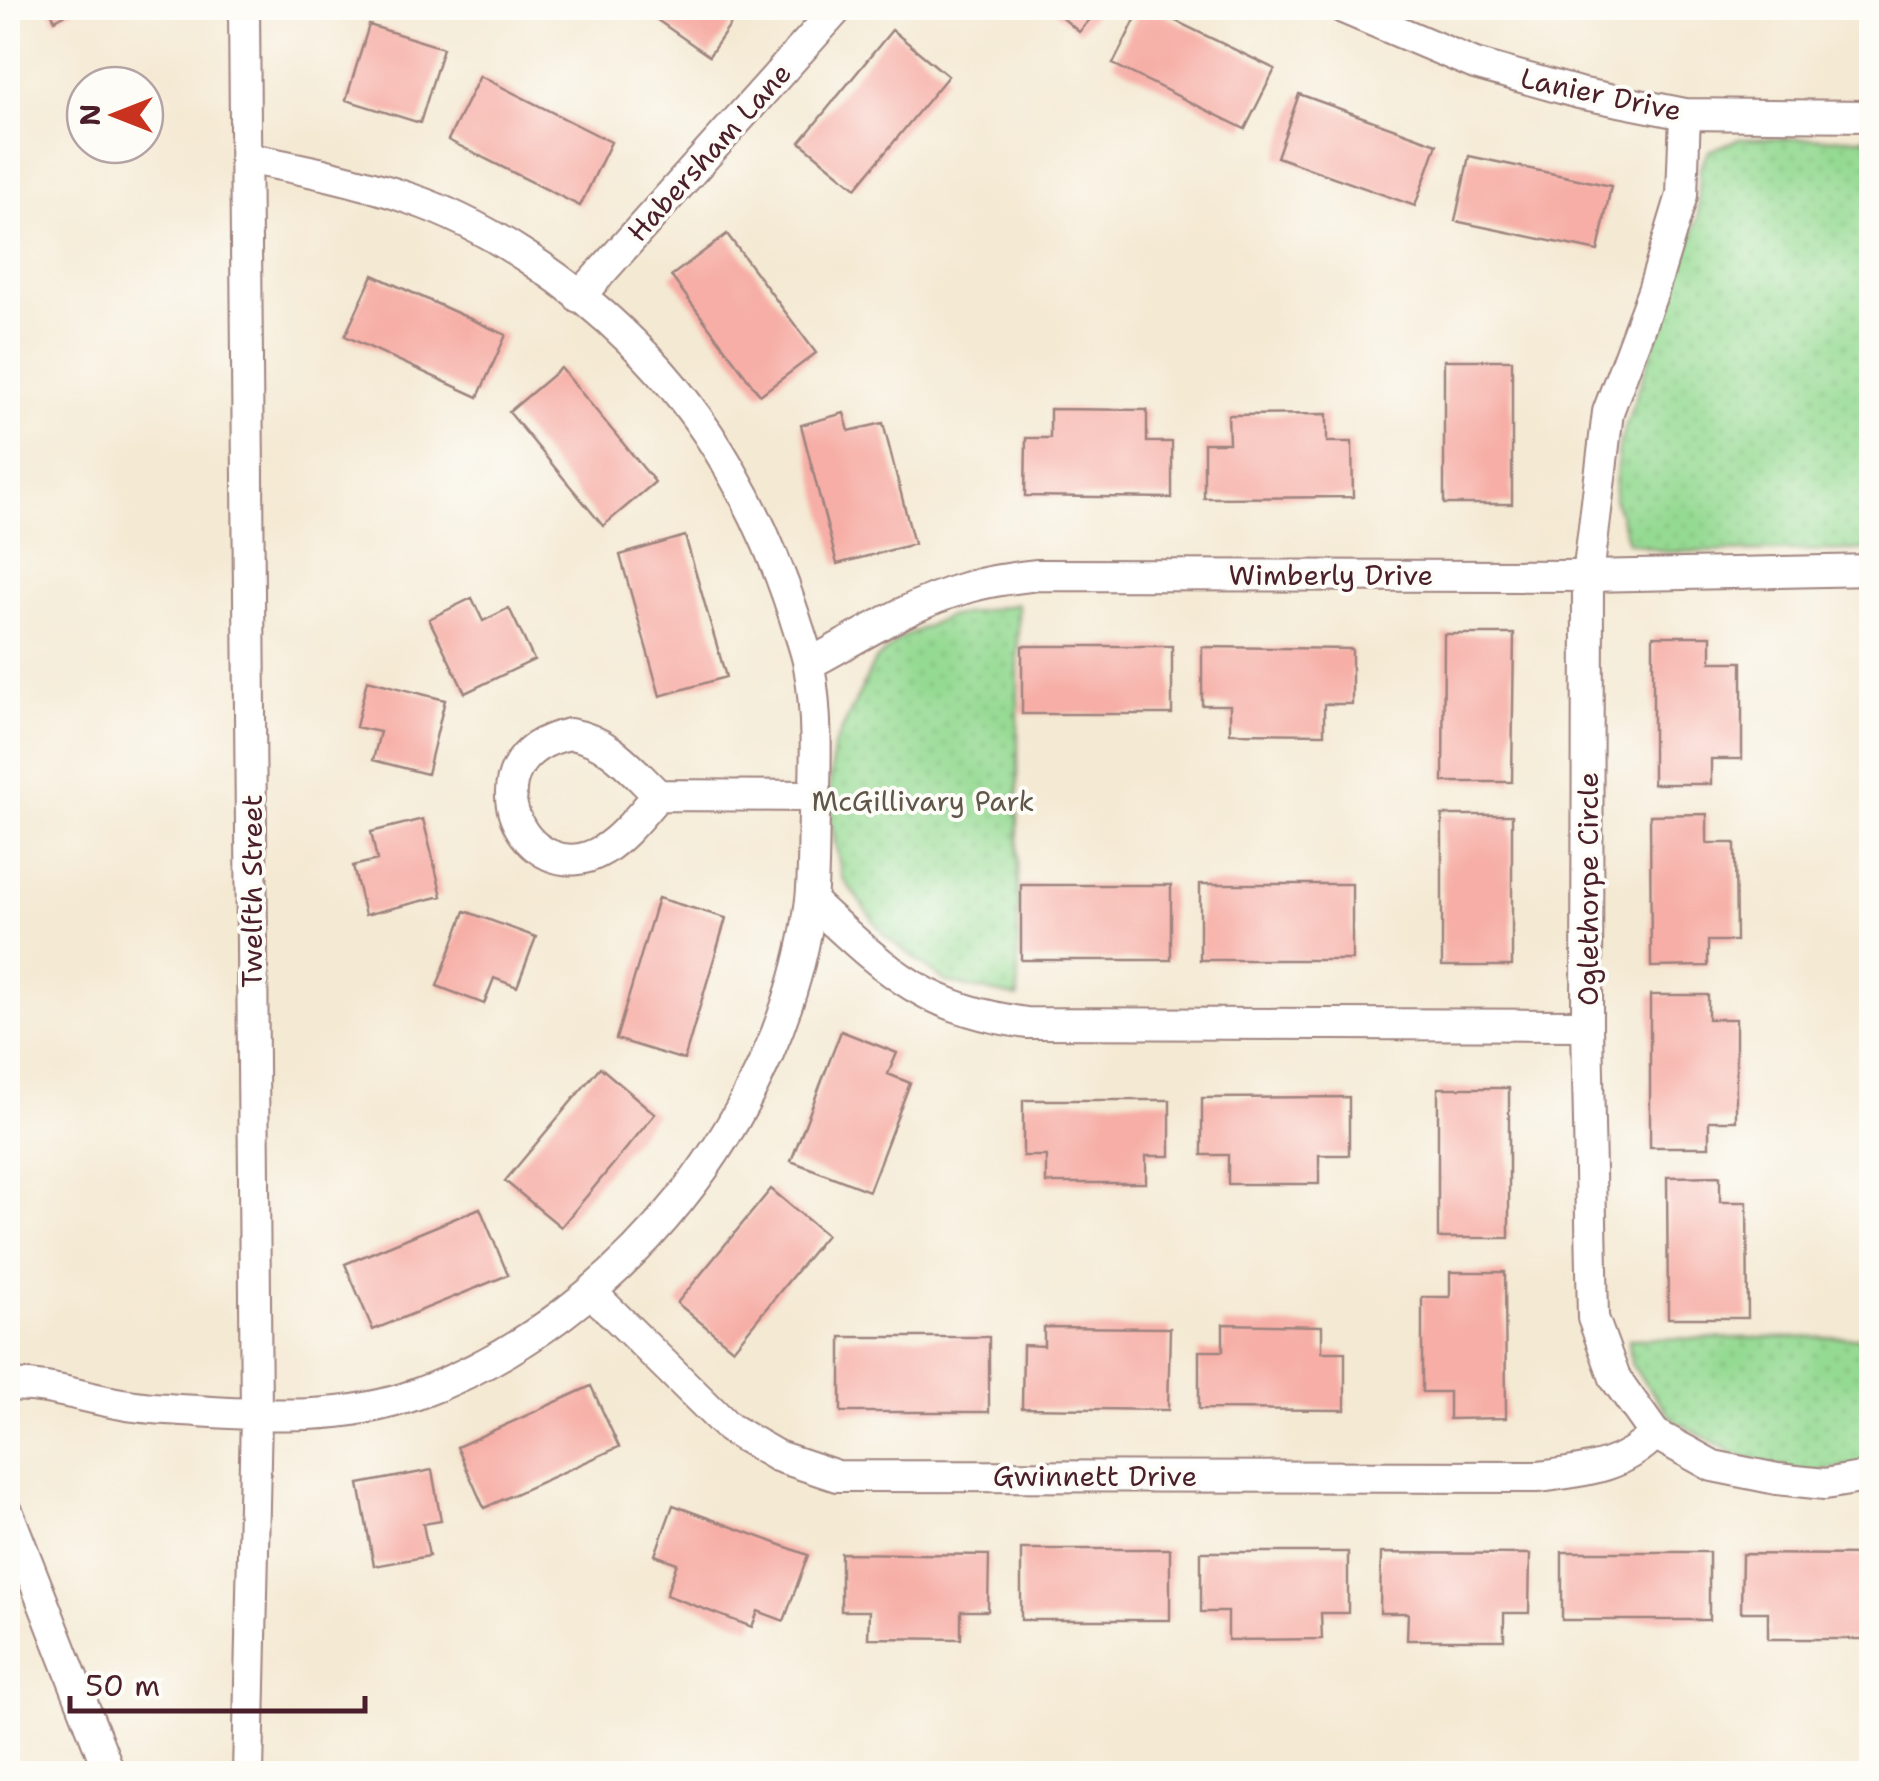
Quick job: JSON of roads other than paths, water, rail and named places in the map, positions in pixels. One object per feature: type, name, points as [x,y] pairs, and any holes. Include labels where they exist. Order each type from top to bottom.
[{"type":"street","name":"Twelfth Street","points":[[244,8],[256,1415],[248,1774]]},
{"type":"street","name":"Habersham Lane","points":[[580,296],[838,8]]},
{"type":"street","name":"Lanier Drive","points":[[1343,8],[1475,64],[1580,93],[1685,114],[1872,116]]},
{"type":"street","name":"Oglethorpe Circle","points":[[1685,114],[1682,195],[1608,412],[1588,576],[1587,1025],[1593,1318],[1616,1378],[1654,1434],[1713,1466],[1776,1479],[1825,1484],[1872,1476]]},
{"type":"street","points":[[8,1386],[30,1384],[128,1406],[256,1415],[360,1411],[418,1394],[476,1368],[590,1292],[649,1237],[684,1195],[744,1101],[792,984],[810,900],[814,716],[808,664],[765,538],[705,428],[632,342],[580,296],[496,239],[416,200],[328,174],[246,158]]},
{"type":"street","name":"Wimberly Drive","points":[[808,664],[914,608],[959,590],[1038,574],[1588,576],[1872,570]]},
{"type":"street","points":[[658,795],[603,850],[584,858],[562,858],[542,851],[520,828],[510,798],[512,779],[534,747],[570,734],[589,737],[607,746],[658,795],[814,796]]},
{"type":"street","points":[[810,900],[905,982],[953,1008],[986,1018],[1027,1023],[1587,1025]]},
{"type":"street","name":"Gwinnett Drive","points":[[590,1292],[729,1428],[777,1456],[837,1476],[1538,1477],[1609,1465],[1638,1452],[1654,1434]]},
{"type":"street","points":[[8,1513],[110,1774]]},
{"type":"park label","name":"McGillivary Park","points":[[923,801]]}]
